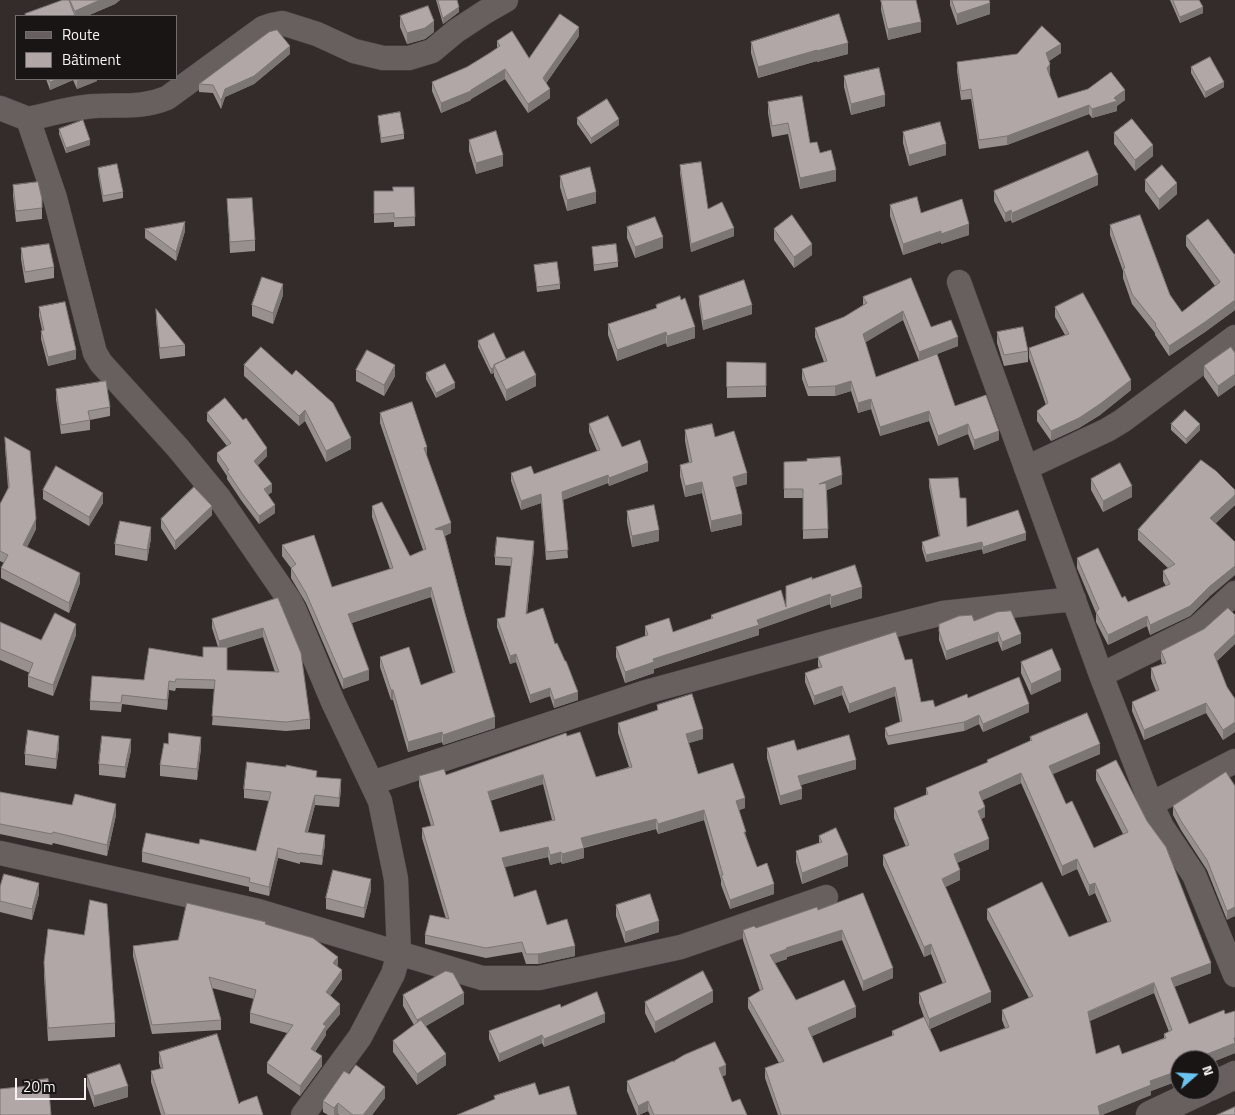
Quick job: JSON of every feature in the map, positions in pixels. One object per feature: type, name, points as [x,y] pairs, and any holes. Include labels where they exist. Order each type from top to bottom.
[{"type":"street","points":[[0,108],[28,119],[85,107],[144,106],[154,103],[175,93],[263,28],[282,23],[317,34],[354,51],[382,58],[409,58],[432,51],[456,31],[506,0]]},
{"type":"street","points":[[28,119],[55,198],[95,353],[101,363],[178,448],[220,499],[290,601],[333,702],[380,801],[396,879],[399,953],[393,974],[360,1037],[303,1115]]},
{"type":"street","points":[[959,282],[1101,675],[1151,804],[1162,827],[1194,875],[1235,975]]},
{"type":"street","points":[[1026,468],[1122,421],[1235,337]]},
{"type":"street","points":[[1101,675],[1198,628],[1235,593]]},
{"type":"street","points":[[372,783],[646,692],[828,642],[943,613],[1074,599]]},
{"type":"street","points":[[1151,804],[1235,761]]},
{"type":"street","points":[[0,854],[258,911],[482,978],[539,978],[681,947],[826,898]]},
{"type":"street","points":[[1220,1082],[1235,1075]]},
{"type":"street","points":[[1150,1115],[1182,1100]]},
{"type":"building","points":[[63,0],[69,0],[75,15],[26,15]]},
{"type":"building","points":[[70,0],[100,0],[75,11]]},
{"type":"building","points":[[438,0],[457,0],[459,7],[443,18]]},
{"type":"building","points":[[881,0],[916,0],[921,22],[888,29]]},
{"type":"building","points":[[952,0],[989,0],[990,3],[957,14]]},
{"type":"building","points":[[1173,0],[1199,0],[1203,7],[1180,17]]},
{"type":"building","points":[[428,6],[434,21],[425,28],[407,33],[400,16]]},
{"type":"building","points":[[560,14],[579,27],[543,78],[550,89],[528,104],[505,69],[471,91],[441,103],[432,82],[467,67],[490,53],[500,46],[497,41],[512,31],[529,58]]},
{"type":"building","points":[[839,14],[848,43],[758,67],[751,42]]},
{"type":"building","points":[[1042,26],[1061,44],[1046,53],[1050,64],[1047,68],[1058,98],[1088,89],[1111,72],[1125,90],[1114,98],[1117,101],[1092,109],[1089,105],[1007,136],[979,140],[971,89],[961,91],[957,62],[1017,54]]},
{"type":"building","points":[[277,30],[290,46],[254,76],[225,89],[221,101],[213,85],[199,84],[269,32]]},
{"type":"building","points":[[1210,57],[1224,82],[1205,92],[1191,67]]},
{"type":"building","points":[[879,68],[885,95],[851,104],[844,76]]},
{"type":"building","points":[[802,96],[810,143],[817,142],[820,153],[831,150],[836,170],[800,178],[788,123],[772,126],[768,102]]},
{"type":"building","points":[[607,99],[619,119],[591,138],[577,118]]},
{"type":"building","points":[[400,112],[404,134],[381,138],[378,116]]},
{"type":"building","points":[[1132,119],[1153,145],[1135,160],[1114,133]]},
{"type":"building","points":[[83,120],[90,140],[66,148],[59,129]]},
{"type":"building","points":[[940,122],[946,144],[909,155],[903,132]]},
{"type":"building","points":[[496,131],[503,155],[476,163],[469,140]]},
{"type":"building","points":[[1088,151],[1098,175],[1012,213],[1011,210],[1005,213],[994,191]]},
{"type":"building","points":[[701,162],[708,209],[722,202],[734,228],[691,244],[680,165]]},
{"type":"building","points":[[117,164],[123,192],[103,196],[98,168]]},
{"type":"building","points":[[1162,165],[1177,183],[1159,199],[1145,180]]},
{"type":"building","points":[[590,167],[596,192],[567,200],[560,176]]},
{"type":"building","points":[[38,182],[42,208],[16,211],[13,185]]},
{"type":"building","points":[[393,187],[414,187],[415,217],[394,218],[394,213],[374,214],[374,191],[393,191]]},
{"type":"building","points":[[917,197],[921,213],[962,199],[969,224],[903,244],[890,205]]},
{"type":"building","points":[[252,198],[255,240],[230,242],[227,199]]},
{"type":"building","points":[[792,215],[812,244],[794,257],[774,229]]},
{"type":"building","points":[[1140,215],[1170,295],[1182,312],[1220,282],[1186,236],[1208,219],[1235,254],[1235,300],[1169,346],[1156,324],[1132,294],[1110,225]]},
{"type":"building","points":[[655,217],[663,237],[635,247],[627,227]]},
{"type":"building","points":[[185,222],[176,252],[145,229]]},
{"type":"building","points":[[49,244],[54,267],[25,272],[21,248]]},
{"type":"building","points":[[616,244],[618,262],[594,265],[592,247]]},
{"type":"building","points":[[557,262],[560,284],[537,287],[534,265]]},
{"type":"building","points":[[262,277],[283,284],[273,313],[252,305]]},
{"type":"building","points":[[911,278],[931,327],[951,320],[958,337],[919,352],[903,311],[863,334],[876,377],[937,354],[955,406],[986,395],[999,431],[974,440],[968,424],[938,436],[929,411],[880,427],[871,399],[858,403],[851,381],[835,386],[808,387],[802,369],[827,361],[815,328],[844,317],[867,303],[863,297]]},
{"type":"building","points":[[744,280],[752,305],[703,321],[699,296]]},
{"type":"building","points":[[1083,293],[1131,380],[1079,418],[1051,431],[1037,411],[1048,403],[1029,348],[1069,334],[1055,307]]},
{"type":"building","points":[[680,296],[681,300],[685,298],[695,327],[667,336],[666,332],[617,350],[608,324],[657,308],[656,305]]},
{"type":"building","points":[[65,302],[76,350],[48,357],[41,331],[44,330],[39,307]]},
{"type":"building","points":[[156,309],[185,345],[160,348]]},
{"type":"building","points":[[1023,327],[1028,351],[1004,355],[997,332]]},
{"type":"building","points":[[494,333],[506,359],[494,365],[491,369],[478,341]]},
{"type":"building","points":[[261,347],[292,375],[296,370],[333,403],[351,438],[326,451],[305,410],[299,416],[244,365]]},
{"type":"building","points":[[1231,347],[1235,353],[1235,374],[1218,386],[1204,366]]},
{"type":"building","points":[[367,350],[395,365],[384,385],[356,370]]},
{"type":"building","points":[[524,351],[536,375],[506,390],[494,365]]},
{"type":"building","points":[[727,362],[766,363],[766,386],[727,387]]},
{"type":"building","points":[[445,364],[455,383],[436,393],[426,373]]},
{"type":"building","points":[[106,381],[110,407],[88,411],[90,420],[61,425],[56,389]]},
{"type":"building","points":[[225,398],[243,420],[246,418],[267,448],[254,461],[272,484],[264,489],[275,505],[259,516],[227,471],[229,470],[217,453],[231,443],[207,413]]},
{"type":"building","points":[[412,402],[427,447],[424,448],[451,523],[435,529],[443,530],[495,717],[443,735],[442,732],[408,742],[393,690],[391,690],[380,657],[409,647],[421,685],[455,672],[431,587],[348,614],[369,670],[343,679],[306,593],[291,568],[296,564],[282,545],[314,535],[332,587],[393,568],[372,506],[382,502],[410,556],[426,549],[380,413]]},
{"type":"building","points":[[1185,410],[1200,424],[1186,439],[1171,424]]},
{"type":"building","points":[[608,416],[622,447],[640,440],[648,463],[609,478],[608,475],[562,492],[568,550],[546,552],[541,494],[521,501],[511,473],[531,466],[534,474],[600,450],[589,424]]},
{"type":"building","points":[[712,424],[715,437],[734,431],[747,473],[733,477],[742,514],[711,521],[702,482],[685,486],[680,465],[692,462],[685,430]]},
{"type":"building","points":[[5,437],[30,451],[36,519],[23,545],[80,573],[69,603],[1,568],[8,555],[0,551],[0,504],[9,487]]},
{"type":"building","points":[[840,457],[842,475],[819,484],[826,483],[828,529],[803,530],[803,489],[784,489],[784,462]]},
{"type":"building","points":[[1201,460],[1216,471],[1235,490],[1235,495],[1210,518],[1235,542],[1235,566],[1209,587],[1190,606],[1150,625],[1147,616],[1108,635],[1096,612],[1099,609],[1077,558],[1098,548],[1122,598],[1125,596],[1128,602],[1170,584],[1163,571],[1175,564],[1138,530]]},
{"type":"building","points":[[1120,463],[1132,486],[1103,501],[1091,479]]},
{"type":"building","points":[[56,466],[103,493],[89,517],[43,490]]},
{"type":"building","points":[[958,478],[960,498],[966,498],[967,527],[1018,510],[1026,533],[983,547],[982,542],[926,555],[922,542],[940,536],[929,479]]},
{"type":"building","points":[[194,487],[212,506],[175,541],[161,519]]},
{"type":"building","points":[[654,505],[659,530],[632,536],[627,511]]},
{"type":"building","points":[[120,521],[151,527],[147,550],[115,544]]},
{"type":"building","points":[[497,537],[534,541],[526,614],[543,608],[555,644],[557,643],[566,661],[578,692],[554,700],[550,688],[530,695],[516,654],[510,656],[497,619],[505,617],[512,558],[495,557]]},
{"type":"building","points":[[855,565],[862,587],[831,597],[830,594],[757,620],[759,625],[653,659],[654,662],[625,672],[616,647],[648,635],[645,626],[669,618],[673,632],[713,618],[711,615],[781,590],[786,607],[786,586]]},
{"type":"building","points":[[278,598],[301,653],[310,719],[286,722],[212,716],[215,680],[176,679],[175,682],[169,681],[167,700],[122,695],[121,703],[90,701],[92,676],[144,680],[149,648],[203,657],[203,647],[227,647],[227,670],[279,672],[263,628],[219,641],[212,619]]},
{"type":"building","points":[[1228,608],[1235,615],[1235,634],[1214,654],[1227,687],[1235,699],[1235,722],[1223,730],[1206,703],[1144,730],[1132,702],[1159,690],[1151,668],[1166,663],[1161,651],[1204,629]]},
{"type":"building","points":[[1011,611],[1021,634],[1002,642],[998,632],[946,651],[939,631],[939,624],[959,616],[972,615],[974,621],[997,612]]},
{"type":"building","points":[[55,613],[76,624],[53,685],[28,676],[33,663],[0,649],[0,622],[41,640]]},
{"type":"building","points":[[896,632],[905,660],[912,659],[921,702],[933,700],[935,707],[967,694],[968,698],[1019,677],[1029,704],[983,724],[979,715],[964,722],[888,736],[885,728],[902,721],[895,687],[849,704],[842,686],[814,696],[805,673],[822,667],[818,657]]},
{"type":"building","points":[[1052,649],[1061,670],[1031,684],[1021,662]]},
{"type":"building","points":[[692,694],[703,729],[686,734],[698,774],[733,763],[745,798],[736,801],[746,832],[744,832],[757,867],[767,863],[774,884],[730,900],[721,875],[723,875],[704,810],[658,824],[656,819],[581,838],[584,848],[562,854],[561,852],[550,855],[548,847],[502,858],[514,897],[536,890],[547,925],[567,919],[575,946],[538,954],[526,954],[522,942],[486,948],[425,935],[430,915],[449,919],[422,828],[434,825],[419,776],[444,769],[446,775],[566,733],[567,736],[580,732],[596,777],[632,767],[618,723],[658,710],[657,705]],"holes":[[[543,775],[555,820],[500,832],[488,792]]]},
{"type":"building","points":[[1087,713],[1100,744],[1049,766],[1066,804],[1072,801],[1094,848],[1128,832],[1096,770],[1116,760],[1147,821],[1166,847],[1211,963],[1171,978],[1189,1024],[1224,1010],[1225,1014],[1235,1011],[1235,1043],[1217,1050],[1170,1050],[1170,1074],[1150,1081],[1151,1085],[1098,1106],[1100,1115],[781,1115],[765,1068],[784,1061],[748,998],[763,989],[743,930],[754,926],[756,928],[817,907],[818,910],[863,893],[893,968],[863,981],[842,930],[770,955],[796,1000],[844,980],[856,1007],[808,1028],[823,1063],[894,1035],[892,1031],[924,1017],[940,1052],[1009,1027],[1002,1010],[1033,996],[987,909],[1042,882],[1069,937],[1111,921],[1095,883],[1089,885],[1077,859],[1062,866],[1021,773],[979,792],[985,807],[978,811],[989,839],[954,854],[960,870],[942,879],[991,992],[929,1019],[919,993],[946,982],[931,944],[924,947],[883,855],[909,845],[894,808],[928,794],[926,788],[988,762],[987,760],[1032,740],[1030,737]],"holes":[[[1154,983],[1172,1030],[1164,1034],[1166,1038],[1122,1054],[1119,1045],[1096,1054],[1088,1012]]]},
{"type":"building","points":[[28,730],[59,736],[56,759],[25,754]]},
{"type":"building","points":[[169,733],[201,737],[197,769],[160,765],[164,743],[168,744]]},
{"type":"building","points":[[849,735],[856,760],[798,776],[802,789],[780,796],[767,748],[794,740],[797,750]]},
{"type":"building","points":[[102,736],[131,739],[125,767],[99,764]]},
{"type":"building","points":[[247,762],[286,767],[286,765],[317,771],[316,777],[341,779],[339,798],[315,795],[305,832],[325,835],[322,856],[300,854],[278,848],[269,887],[249,882],[250,878],[142,852],[146,833],[199,844],[200,839],[256,851],[271,792],[244,789]]},
{"type":"building","points":[[1226,772],[1235,786],[1235,907],[1227,911],[1207,860],[1173,806]]},
{"type":"building","points":[[0,792],[72,805],[75,794],[116,804],[107,845],[53,832],[52,834],[0,824]]},
{"type":"building","points":[[836,828],[848,855],[802,873],[796,851],[822,842],[819,836]]},
{"type":"building","points":[[333,870],[371,879],[364,908],[326,898]]},
{"type":"building","points":[[4,874],[39,883],[32,909],[0,901],[0,887]]},
{"type":"building","points":[[650,894],[659,921],[625,932],[616,905]]},
{"type":"building","points":[[90,900],[107,904],[115,1023],[48,1028],[44,962],[48,929],[84,935]]},
{"type":"building","points":[[187,903],[266,922],[265,924],[313,938],[338,957],[333,963],[342,970],[326,992],[340,1004],[323,1024],[326,1026],[311,1049],[322,1056],[300,1086],[267,1063],[293,1025],[250,1013],[256,990],[209,977],[221,1020],[152,1025],[133,946],[178,940]]},
{"type":"building","points":[[446,971],[453,973],[464,993],[417,1020],[403,995]]},
{"type":"building","points":[[703,971],[713,991],[655,1022],[645,1002]]},
{"type":"building","points":[[597,992],[605,1014],[544,1039],[542,1035],[499,1054],[489,1031],[560,1004],[561,1007]]},
{"type":"building","points":[[421,1020],[446,1054],[417,1074],[393,1041]]},
{"type":"building","points":[[217,1034],[239,1104],[257,1096],[263,1115],[165,1115],[151,1071],[163,1068],[159,1052]]},
{"type":"building","points":[[715,1042],[726,1065],[719,1068],[732,1102],[740,1099],[747,1115],[654,1115],[648,1101],[638,1106],[627,1081],[673,1061],[675,1062],[684,1055]]},
{"type":"building","points":[[120,1064],[128,1086],[94,1096],[87,1075]]},
{"type":"building","points":[[356,1065],[385,1087],[363,1115],[353,1115],[338,1103],[334,1108],[323,1101],[344,1071],[349,1074]]},
{"type":"building","points":[[48,1079],[51,1115],[0,1115],[0,1089],[28,1086],[27,1081]]},
{"type":"building","points":[[535,1083],[539,1095],[569,1086],[577,1115],[457,1115],[495,1099],[494,1096]]},
{"type":"building","points":[[1235,1107],[1235,1115],[1217,1115]]}]
